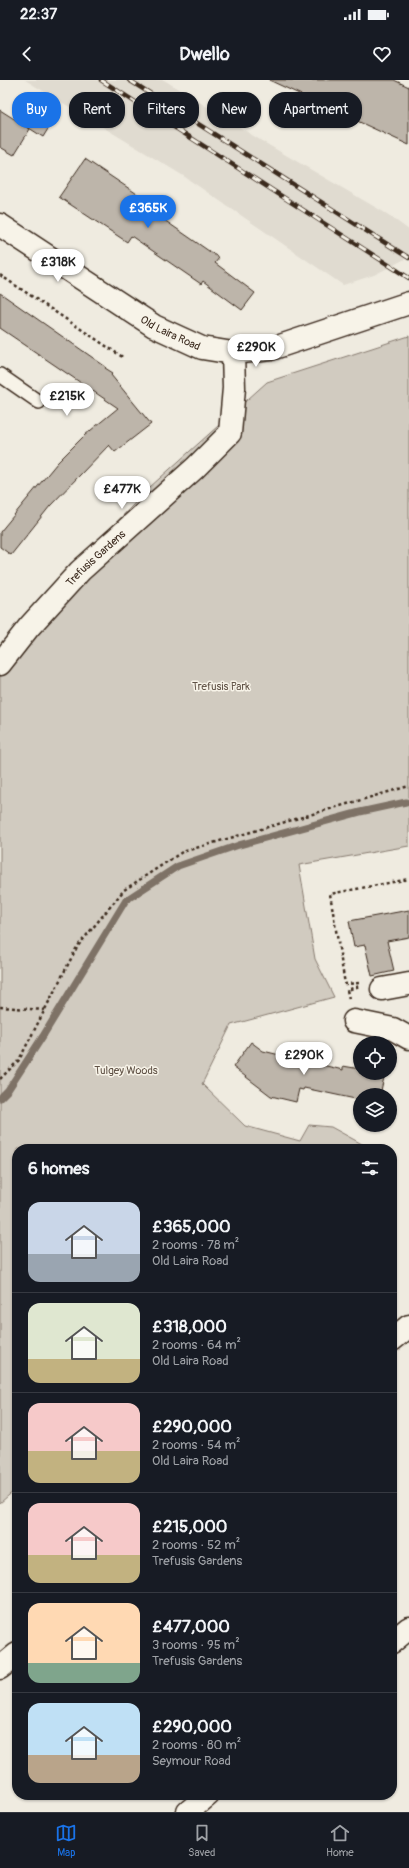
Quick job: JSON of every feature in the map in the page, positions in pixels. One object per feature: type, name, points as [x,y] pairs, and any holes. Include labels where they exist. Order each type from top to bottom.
[{"type":"street","name":"Old Laira Road","points":[[0,225],[154,326],[202,348],[233,353],[271,349],[409,303]]},
{"type":"street","name":"Trefusis Gardens","points":[[0,664],[28,626],[80,571],[195,468],[230,433],[234,388],[233,353]]},
{"type":"street","points":[[382,989],[409,984]]},
{"type":"street","points":[[354,1021],[393,1029],[409,1038]]},
{"type":"street","points":[[397,1336],[409,1326]]},
{"type":"street","points":[[397,1638],[409,1628]]},
{"type":"street","points":[[0,1668],[12,1658]]},
{"type":"street","points":[[188,1812],[202,1800]]},
{"type":"lane","points":[[0,375],[39,402]]},
{"type":"path","points":[[0,275],[124,358]]},
{"type":"path","points":[[0,1079],[19,1060],[77,947],[124,890],[182,852],[409,786]]},
{"type":"path","points":[[345,984],[330,894],[409,879]]},
{"type":"path","points":[[0,1007],[45,1010]]},
{"type":"shaded area","points":[[25,80],[164,80],[183,92],[133,92],[133,128],[199,128],[199,102],[207,107],[207,128],[241,128],[387,214],[409,230],[409,257],[374,275],[343,285],[182,175],[104,128],[125,128],[125,92],[69,92],[69,107],[61,102],[61,92],[45,92]]},
{"type":"green space","name":"Trefusis Park","points":[[409,336],[409,846],[299,865],[315,959],[334,997],[231,1025],[202,1084],[245,1126],[300,1141],[309,1125],[331,1127],[362,1144],[12,1144],[12,1492],[0,1503],[0,671],[24,620],[150,487],[267,382]]},
{"type":"building","points":[[269,80],[394,80],[409,87],[409,145],[362,123],[362,92],[295,92]]},
{"type":"building","points":[[0,110],[12,118],[12,128],[30,129],[14,155],[0,147]]},
{"type":"building","points":[[29,128],[49,128],[43,137]]},
{"type":"building","points":[[85,159],[158,208],[154,213],[219,258],[215,263],[255,293],[242,310],[203,281],[201,284],[131,236],[127,242],[59,197]]},
{"type":"building","points":[[0,293],[113,373],[111,375],[151,424],[115,452],[109,445],[50,506],[11,555],[0,547],[0,532],[57,463],[85,435],[118,408],[0,328]]},
{"type":"building","points":[[409,910],[409,937],[387,941],[394,971],[372,976],[365,945],[354,947],[349,921]]},
{"type":"building","points":[[251,1042],[263,1051],[343,1070],[343,1066],[353,1068],[353,1080],[383,1080],[382,1088],[353,1088],[353,1098],[304,1088],[303,1090],[299,1089],[296,1102],[271,1096],[233,1067]]},
{"type":"waterway","points":[[0,1098],[8,1090],[43,1036],[126,900],[178,866],[239,845],[360,812],[406,802]]},
{"type":"railway","points":[[101,80],[409,278]]},
{"type":"railway","points":[[129,80],[409,258]]},
{"type":"park label","name":"Tulgey Woods","points":[[126,1070]]}]
